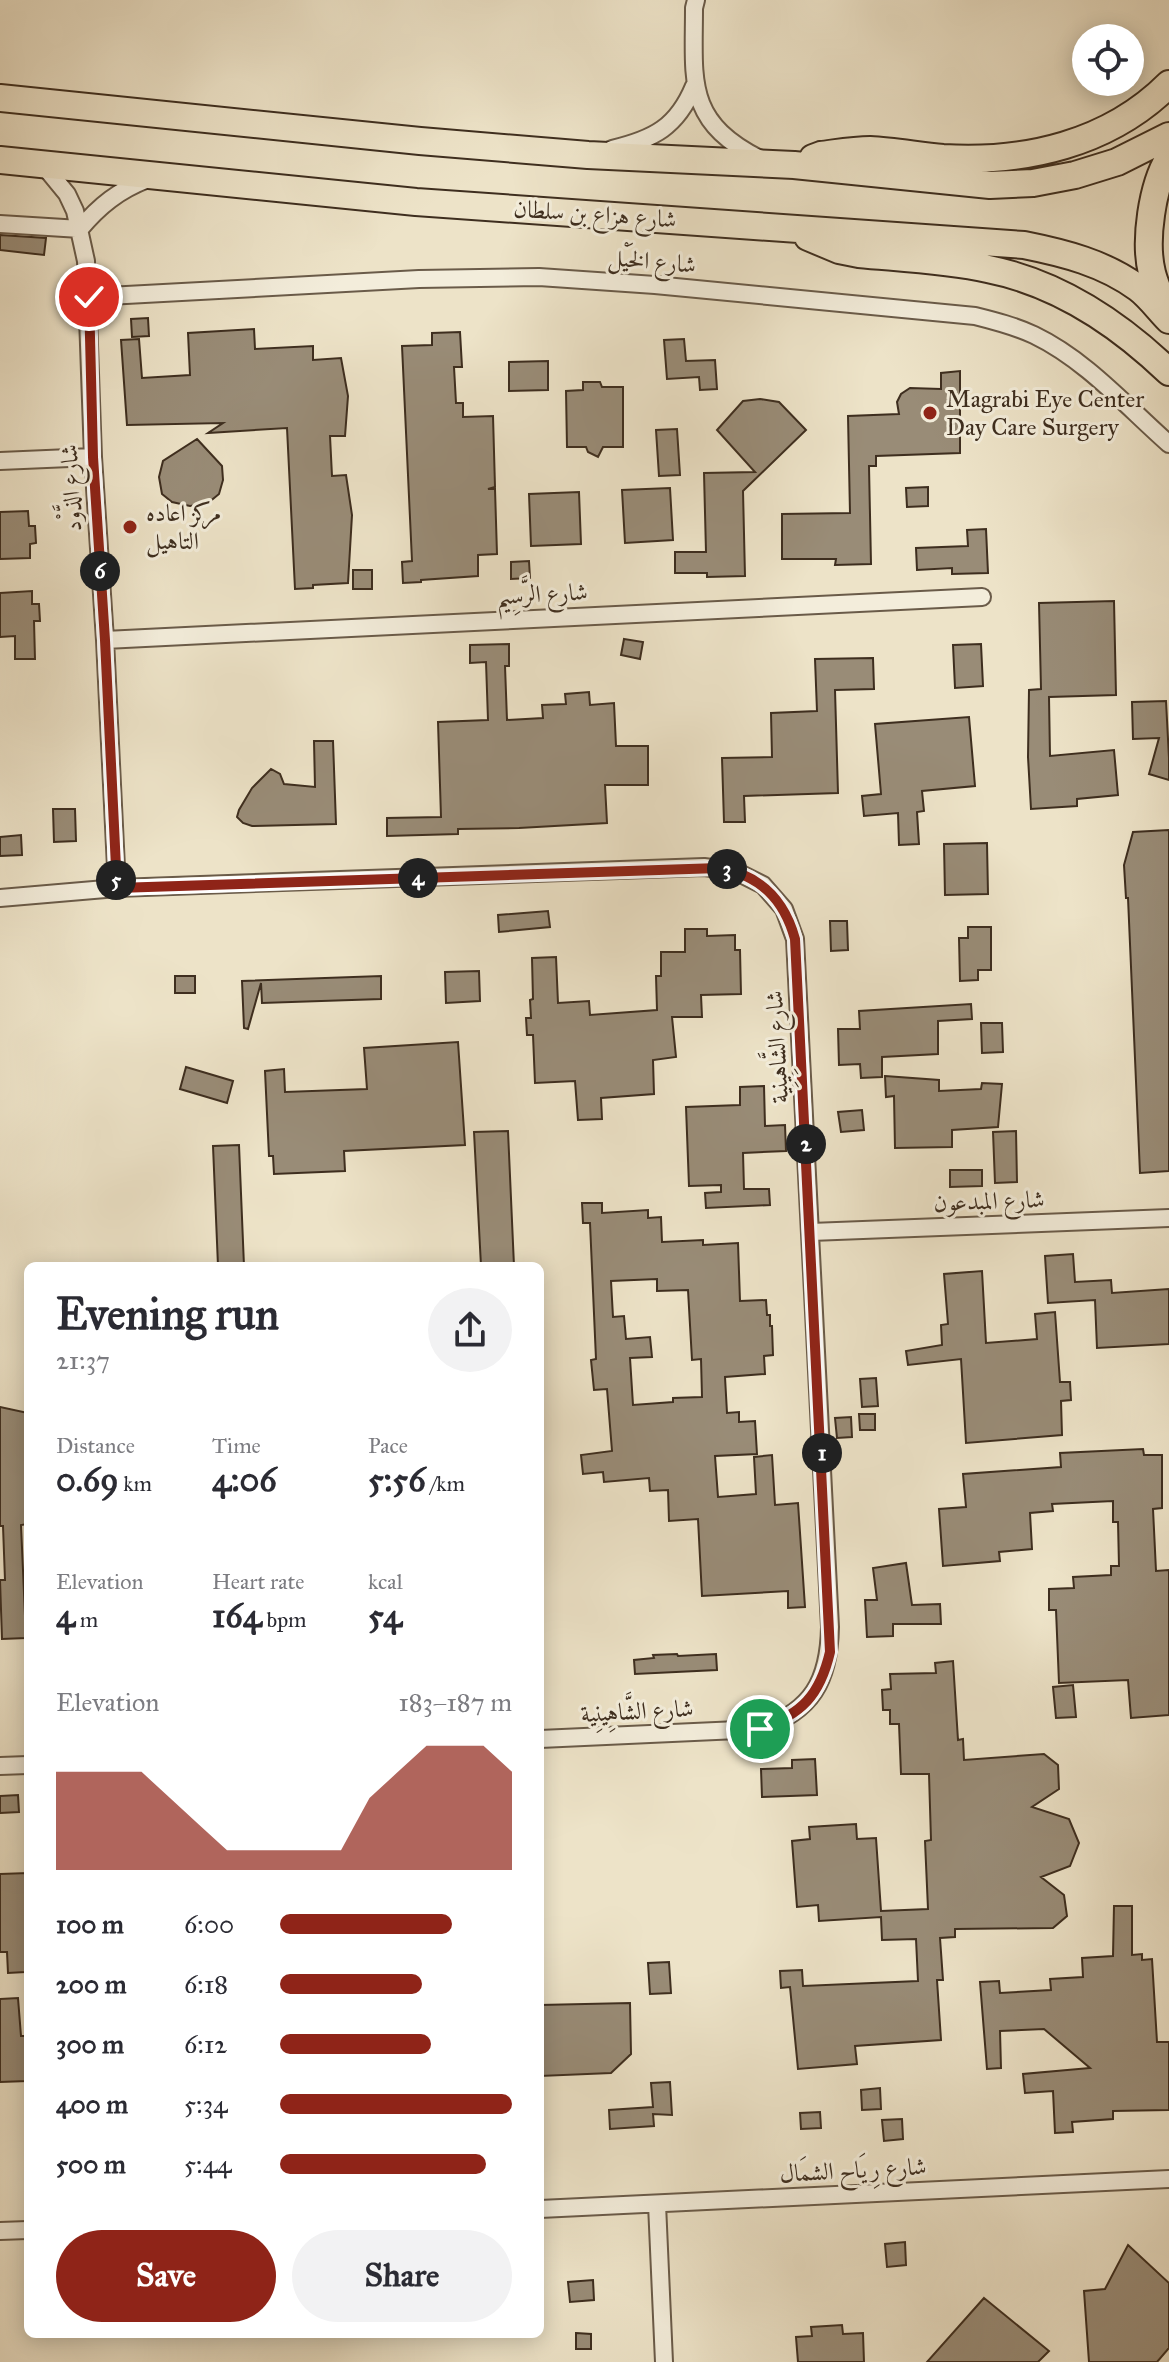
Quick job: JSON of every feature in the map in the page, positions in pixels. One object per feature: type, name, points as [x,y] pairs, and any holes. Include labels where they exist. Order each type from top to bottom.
[{"type":"main road","points":[[783,165],[821,155],[870,150],[944,158],[1023,156],[1095,135],[1128,117],[1169,84]]},
{"type":"main road","points":[[0,98],[404,140],[588,155],[783,165],[990,185],[1033,183],[1075,175],[1117,162],[1169,136]]},
{"type":"main road","points":[[1169,158],[1162,169],[1149,219],[1152,271],[1169,320]]},
{"type":"main road","name":"شارع هزاع بن سلطان","points":[[0,160],[416,202],[1024,245],[1065,253],[1103,268],[1139,288],[1169,320]]},
{"type":"main road","points":[[791,227],[820,243],[859,254],[988,269],[1026,279],[1068,297],[1108,320],[1169,372]]},
{"type":"street","points":[[696,0],[694,86],[707,116],[717,130],[743,150],[783,165]]},
{"type":"street","points":[[588,155],[649,139],[682,110],[694,86]]},
{"type":"street","name":"شارع الذَّوْد","points":[[44,166],[67,194],[75,211],[86,261],[93,457],[117,888]]},
{"type":"street","points":[[0,224],[80,229],[112,196],[153,177]]},
{"type":"street","name":"شارع الخَيْل","points":[[89,297],[419,279],[539,277],[975,316],[1019,329],[1060,349],[1169,444]]},
{"type":"street","points":[[0,461],[93,457]]},
{"type":"street","name":"شارع الرَّسِيم","points":[[105,640],[982,597]]},
{"type":"street","name":"شارع الشَّاهِينِية","points":[[0,898],[117,888],[704,867],[735,871],[750,877],[763,885],[784,909],[795,939],[811,1232],[830,1627],[830,1652],[825,1674],[800,1710],[781,1722],[760,1729],[544,1739]]},
{"type":"street","name":"شارع المبدعون","points":[[811,1232],[1169,1218]]},
{"type":"street","points":[[0,1766],[24,1765]]},
{"type":"street","name":"شارع رِيَاح الشمَال","points":[[544,2209],[1169,2179]]},
{"type":"street","points":[[657,2204],[664,2362]]},
{"type":"street","points":[[0,2231],[24,2230]]},
{"type":"building","points":[[0,235],[46,238],[44,255],[0,250]]},
{"type":"building","points":[[148,318],[149,336],[132,337],[131,319]]},
{"type":"building","points":[[254,329],[255,349],[313,346],[313,360],[341,358],[348,396],[345,436],[330,436],[332,476],[346,475],[352,515],[348,583],[295,589],[287,428],[208,433],[223,423],[127,425],[121,340],[139,339],[142,378],[190,375],[188,333]]},
{"type":"building","points":[[460,332],[462,367],[454,367],[456,403],[463,403],[463,417],[493,416],[495,487],[488,489],[495,489],[497,554],[478,555],[478,576],[403,583],[402,562],[412,561],[402,346],[432,345],[432,333]]},
{"type":"building","points":[[684,339],[686,361],[715,360],[717,389],[700,390],[699,377],[667,379],[664,340]]},
{"type":"building","points":[[548,361],[548,390],[509,391],[509,362]]},
{"type":"building","points":[[960,371],[960,453],[876,456],[876,466],[869,466],[871,564],[835,565],[836,559],[782,559],[782,514],[850,513],[848,416],[899,414],[897,402],[901,394],[910,388],[941,389],[941,373]]},
{"type":"building","points":[[583,382],[600,382],[602,387],[623,387],[623,447],[603,447],[598,457],[588,452],[586,447],[567,447],[566,391],[583,390]]},
{"type":"building","points":[[760,399],[779,402],[806,430],[743,491],[745,576],[707,577],[707,573],[675,573],[675,552],[706,552],[704,473],[755,472],[717,430],[743,401]]},
{"type":"building","points":[[677,429],[680,475],[659,476],[656,430]]},
{"type":"building","points":[[197,439],[222,466],[223,480],[219,494],[208,503],[190,506],[172,502],[162,494],[159,477],[163,461]]},
{"type":"building","points":[[928,487],[928,506],[907,507],[906,488]]},
{"type":"building","points":[[670,488],[673,540],[625,543],[622,490]]},
{"type":"building","points":[[579,492],[581,544],[531,546],[529,494]]},
{"type":"building","points":[[28,511],[29,526],[35,526],[36,543],[30,544],[30,558],[0,559],[0,512]]},
{"type":"building","points":[[986,529],[988,573],[952,574],[952,568],[917,570],[916,548],[968,546],[967,530]]},
{"type":"building","points":[[529,561],[530,578],[511,579],[511,562]]},
{"type":"building","points":[[353,570],[372,570],[372,589],[353,589]]},
{"type":"building","points":[[32,591],[32,604],[39,604],[40,621],[34,621],[35,659],[15,659],[15,636],[0,637],[0,593]]},
{"type":"building","points":[[1114,601],[1116,695],[1049,697],[1050,756],[1114,750],[1118,795],[1077,799],[1077,806],[1031,809],[1029,690],[1041,689],[1039,603]]},
{"type":"building","points":[[624,639],[643,642],[640,659],[621,655]]},
{"type":"building","points":[[509,644],[509,666],[505,666],[507,720],[543,718],[542,705],[566,704],[565,694],[589,692],[590,705],[614,703],[616,746],[648,746],[648,785],[605,785],[607,823],[458,829],[458,834],[387,836],[387,818],[441,817],[438,722],[488,720],[486,662],[470,663],[470,645]]},
{"type":"building","points":[[981,644],[983,686],[955,688],[953,645]]},
{"type":"building","points":[[873,658],[874,689],[835,690],[838,793],[744,796],[745,822],[724,822],[722,758],[772,757],[771,713],[817,711],[815,659]]},
{"type":"building","points":[[1166,701],[1169,780],[1149,774],[1159,738],[1133,739],[1132,702]]},
{"type":"building","points":[[969,717],[975,786],[922,791],[924,811],[917,812],[919,844],[899,845],[898,813],[864,816],[862,796],[881,794],[875,724]]},
{"type":"building","points":[[314,741],[333,741],[336,824],[252,826],[243,823],[237,817],[239,810],[252,788],[271,769],[280,774],[284,784],[315,787]]},
{"type":"building","points":[[53,809],[75,809],[76,841],[54,842]]},
{"type":"building","points":[[1169,830],[1169,1171],[1140,1173],[1124,865],[1133,832]]},
{"type":"building","points":[[21,835],[22,855],[0,856],[0,837]]},
{"type":"building","points":[[987,843],[988,894],[945,895],[944,844]]},
{"type":"building","points":[[548,911],[550,927],[499,932],[498,915]]},
{"type":"building","points":[[830,921],[847,921],[848,950],[831,951]]},
{"type":"building","points":[[968,927],[991,927],[991,970],[978,970],[978,980],[960,981],[959,938],[968,938]]},
{"type":"building","points":[[685,929],[707,929],[707,936],[735,935],[735,950],[740,950],[741,994],[701,995],[702,1017],[672,1017],[676,1057],[653,1060],[654,1094],[601,1098],[602,1119],[578,1120],[575,1081],[535,1083],[533,1035],[527,1035],[526,1018],[531,1018],[530,1000],[533,999],[532,958],[556,957],[558,1003],[589,1001],[590,1015],[657,1010],[656,976],[661,976],[661,952],[685,952]]},
{"type":"building","points":[[479,971],[480,1001],[446,1003],[445,972]]},
{"type":"building","points":[[175,976],[195,976],[195,993],[175,993]]},
{"type":"building","points":[[381,976],[381,999],[262,1003],[261,983],[248,1029],[244,1028],[242,981]]},
{"type":"building","points":[[971,1004],[972,1019],[938,1021],[938,1054],[882,1057],[882,1077],[861,1078],[860,1064],[839,1065],[838,1029],[860,1029],[859,1011]]},
{"type":"building","points":[[981,1023],[1002,1023],[1003,1052],[982,1053]]},
{"type":"building","points":[[458,1042],[465,1145],[344,1151],[345,1171],[274,1174],[273,1156],[269,1156],[265,1071],[284,1069],[285,1092],[367,1089],[364,1048]]},
{"type":"building","points":[[186,1067],[233,1081],[227,1103],[180,1089]]},
{"type":"building","points":[[885,1076],[939,1080],[939,1091],[981,1089],[982,1083],[1002,1084],[998,1127],[952,1130],[952,1147],[895,1148],[894,1096],[886,1097]]},
{"type":"building","points":[[764,1086],[765,1126],[785,1125],[786,1151],[743,1153],[744,1189],[769,1189],[770,1205],[706,1208],[705,1193],[721,1192],[721,1185],[689,1186],[686,1107],[740,1105],[740,1087]]},
{"type":"building","points":[[862,1110],[864,1130],[841,1132],[838,1112]]},
{"type":"building","points":[[508,1131],[514,1262],[481,1262],[474,1132]]},
{"type":"building","points":[[1016,1131],[1017,1182],[995,1183],[993,1132]]},
{"type":"building","points":[[239,1145],[244,1262],[218,1262],[213,1146]]},
{"type":"building","points":[[950,1170],[982,1170],[982,1186],[950,1187]]},
{"type":"building","points":[[582,1203],[602,1203],[602,1213],[648,1210],[648,1218],[661,1217],[662,1242],[703,1240],[703,1245],[738,1243],[740,1301],[766,1300],[772,1326],[773,1355],[764,1356],[765,1374],[725,1377],[727,1413],[739,1412],[739,1422],[755,1421],[757,1454],[715,1456],[718,1497],[756,1494],[754,1457],[772,1455],[775,1505],[798,1503],[805,1607],[788,1608],[788,1591],[702,1596],[698,1519],[669,1521],[668,1490],[650,1491],[649,1478],[604,1482],[603,1472],[583,1474],[581,1455],[612,1451],[607,1389],[594,1390],[591,1360],[596,1359],[590,1223],[583,1223]],"holes":[[[657,1279],[657,1291],[688,1290],[692,1360],[701,1359],[702,1397],[633,1405],[630,1358],[652,1357],[650,1337],[626,1339],[624,1316],[613,1317],[611,1281]]]},
{"type":"building","points":[[1073,1254],[1075,1282],[1111,1280],[1112,1293],[1169,1289],[1169,1344],[1097,1348],[1095,1300],[1048,1303],[1045,1256]]},
{"type":"building","points":[[982,1271],[986,1343],[1037,1339],[1035,1314],[1055,1312],[1060,1382],[1070,1382],[1071,1400],[1061,1401],[1062,1435],[966,1443],[961,1359],[908,1365],[906,1351],[942,1345],[941,1325],[948,1324],[944,1274]]},
{"type":"building","points":[[876,1378],[878,1406],[862,1407],[860,1379]]},
{"type":"building","points":[[0,1407],[24,1412],[24,1525],[21,1525],[24,1638],[2,1639],[0,1580],[5,1580],[3,1526],[0,1526]]},
{"type":"building","points":[[859,1414],[875,1414],[875,1430],[860,1430]]},
{"type":"building","points":[[851,1417],[852,1437],[837,1438],[835,1418]]},
{"type":"building","points":[[1143,1449],[1144,1455],[1162,1455],[1162,1508],[1153,1509],[1156,1571],[1169,1570],[1169,1715],[1131,1718],[1128,1680],[1059,1683],[1056,1610],[1049,1610],[1049,1589],[1074,1588],[1073,1577],[1111,1575],[1111,1566],[1119,1566],[1118,1522],[1113,1522],[1113,1501],[1052,1504],[1053,1511],[1030,1513],[1032,1549],[999,1552],[1000,1561],[943,1566],[939,1509],[966,1507],[963,1474],[1061,1467],[1060,1453]]},
{"type":"building","points":[[906,1563],[912,1605],[940,1604],[941,1624],[893,1624],[893,1636],[867,1637],[865,1600],[877,1600],[873,1568]]},
{"type":"building","points":[[677,1654],[716,1654],[717,1670],[635,1674],[634,1660]]},
{"type":"building","points":[[953,1661],[958,1740],[963,1739],[964,1760],[1044,1754],[1058,1765],[1059,1789],[1032,1807],[1069,1819],[1079,1843],[1070,1866],[1041,1877],[1064,1895],[1067,1916],[1053,1928],[955,1929],[955,1937],[940,1938],[943,1980],[937,1980],[941,2040],[855,2046],[857,2064],[798,2069],[790,1987],[781,1988],[780,1971],[802,1970],[803,1986],[918,1981],[916,1939],[882,1940],[881,1917],[819,1921],[818,1905],[797,1907],[792,1841],[810,1839],[809,1827],[856,1824],[857,1839],[876,1838],[881,1911],[928,1909],[925,1841],[931,1840],[929,1774],[901,1774],[899,1724],[890,1724],[890,1710],[883,1710],[882,1690],[891,1689],[890,1674],[936,1673],[935,1663]]},
{"type":"building","points":[[1073,1685],[1076,1717],[1056,1718],[1053,1687]]},
{"type":"building","points":[[815,1759],[817,1795],[762,1797],[761,1769],[792,1768],[792,1760]]},
{"type":"building","points":[[18,1795],[19,1812],[0,1813],[0,1796]]},
{"type":"building","points":[[24,1873],[24,1972],[8,1973],[7,1952],[0,1952],[0,1874]]},
{"type":"building","points":[[1114,1906],[1132,1906],[1132,1955],[1142,1954],[1142,1960],[1152,1959],[1157,2042],[1169,2042],[1169,2110],[1113,2111],[1113,2119],[1072,2122],[1073,2132],[1055,2133],[1053,2091],[1025,2093],[1023,2074],[1090,2068],[1044,2029],[1000,2031],[1001,2068],[987,2069],[980,1982],[999,1981],[1000,1993],[1051,1990],[1050,1979],[1083,1977],[1082,1958],[1113,1956]]},
{"type":"building","points":[[669,1962],[671,1993],[650,1994],[648,1963]]},
{"type":"building","points":[[18,1998],[21,2036],[24,2036],[24,2081],[0,2082],[0,1999]]},
{"type":"building","points":[[630,2003],[631,2054],[611,2073],[544,2076],[544,2005]]},
{"type":"building","points":[[670,2082],[672,2115],[653,2114],[654,2126],[610,2129],[609,2110],[653,2107],[651,2083]]},
{"type":"building","points":[[880,2088],[881,2109],[862,2110],[861,2090]]},
{"type":"building","points":[[820,2112],[821,2128],[801,2129],[800,2113]]},
{"type":"building","points":[[902,2119],[903,2139],[884,2141],[882,2120]]},
{"type":"building","points":[[905,2242],[906,2265],[887,2267],[885,2244]]},
{"type":"building","points":[[1128,2245],[1169,2283],[1169,2348],[1157,2362],[1089,2362],[1084,2291],[1105,2289]]},
{"type":"building","points":[[593,2280],[594,2300],[570,2302],[568,2282]]},
{"type":"building","points":[[984,2298],[1049,2351],[1038,2362],[927,2362]]},
{"type":"building","points":[[842,2325],[843,2334],[863,2333],[864,2362],[798,2362],[796,2337],[812,2336],[811,2327]]},
{"type":"building","points":[[576,2333],[591,2334],[591,2349],[576,2349]]},
{"type":"place","name":"Magrabi Eye Center Day Care Surgery","points":[[930,413]]},
{"type":"place","name":"مركز اعاده التاهيل","points":[[130,527]]},
{"type":"route","points":[[89,297],[93,457],[117,888],[704,867],[735,871],[763,885],[784,909],[791,923],[795,939],[830,1652],[825,1674],[800,1710],[781,1722],[760,1729]]}]
